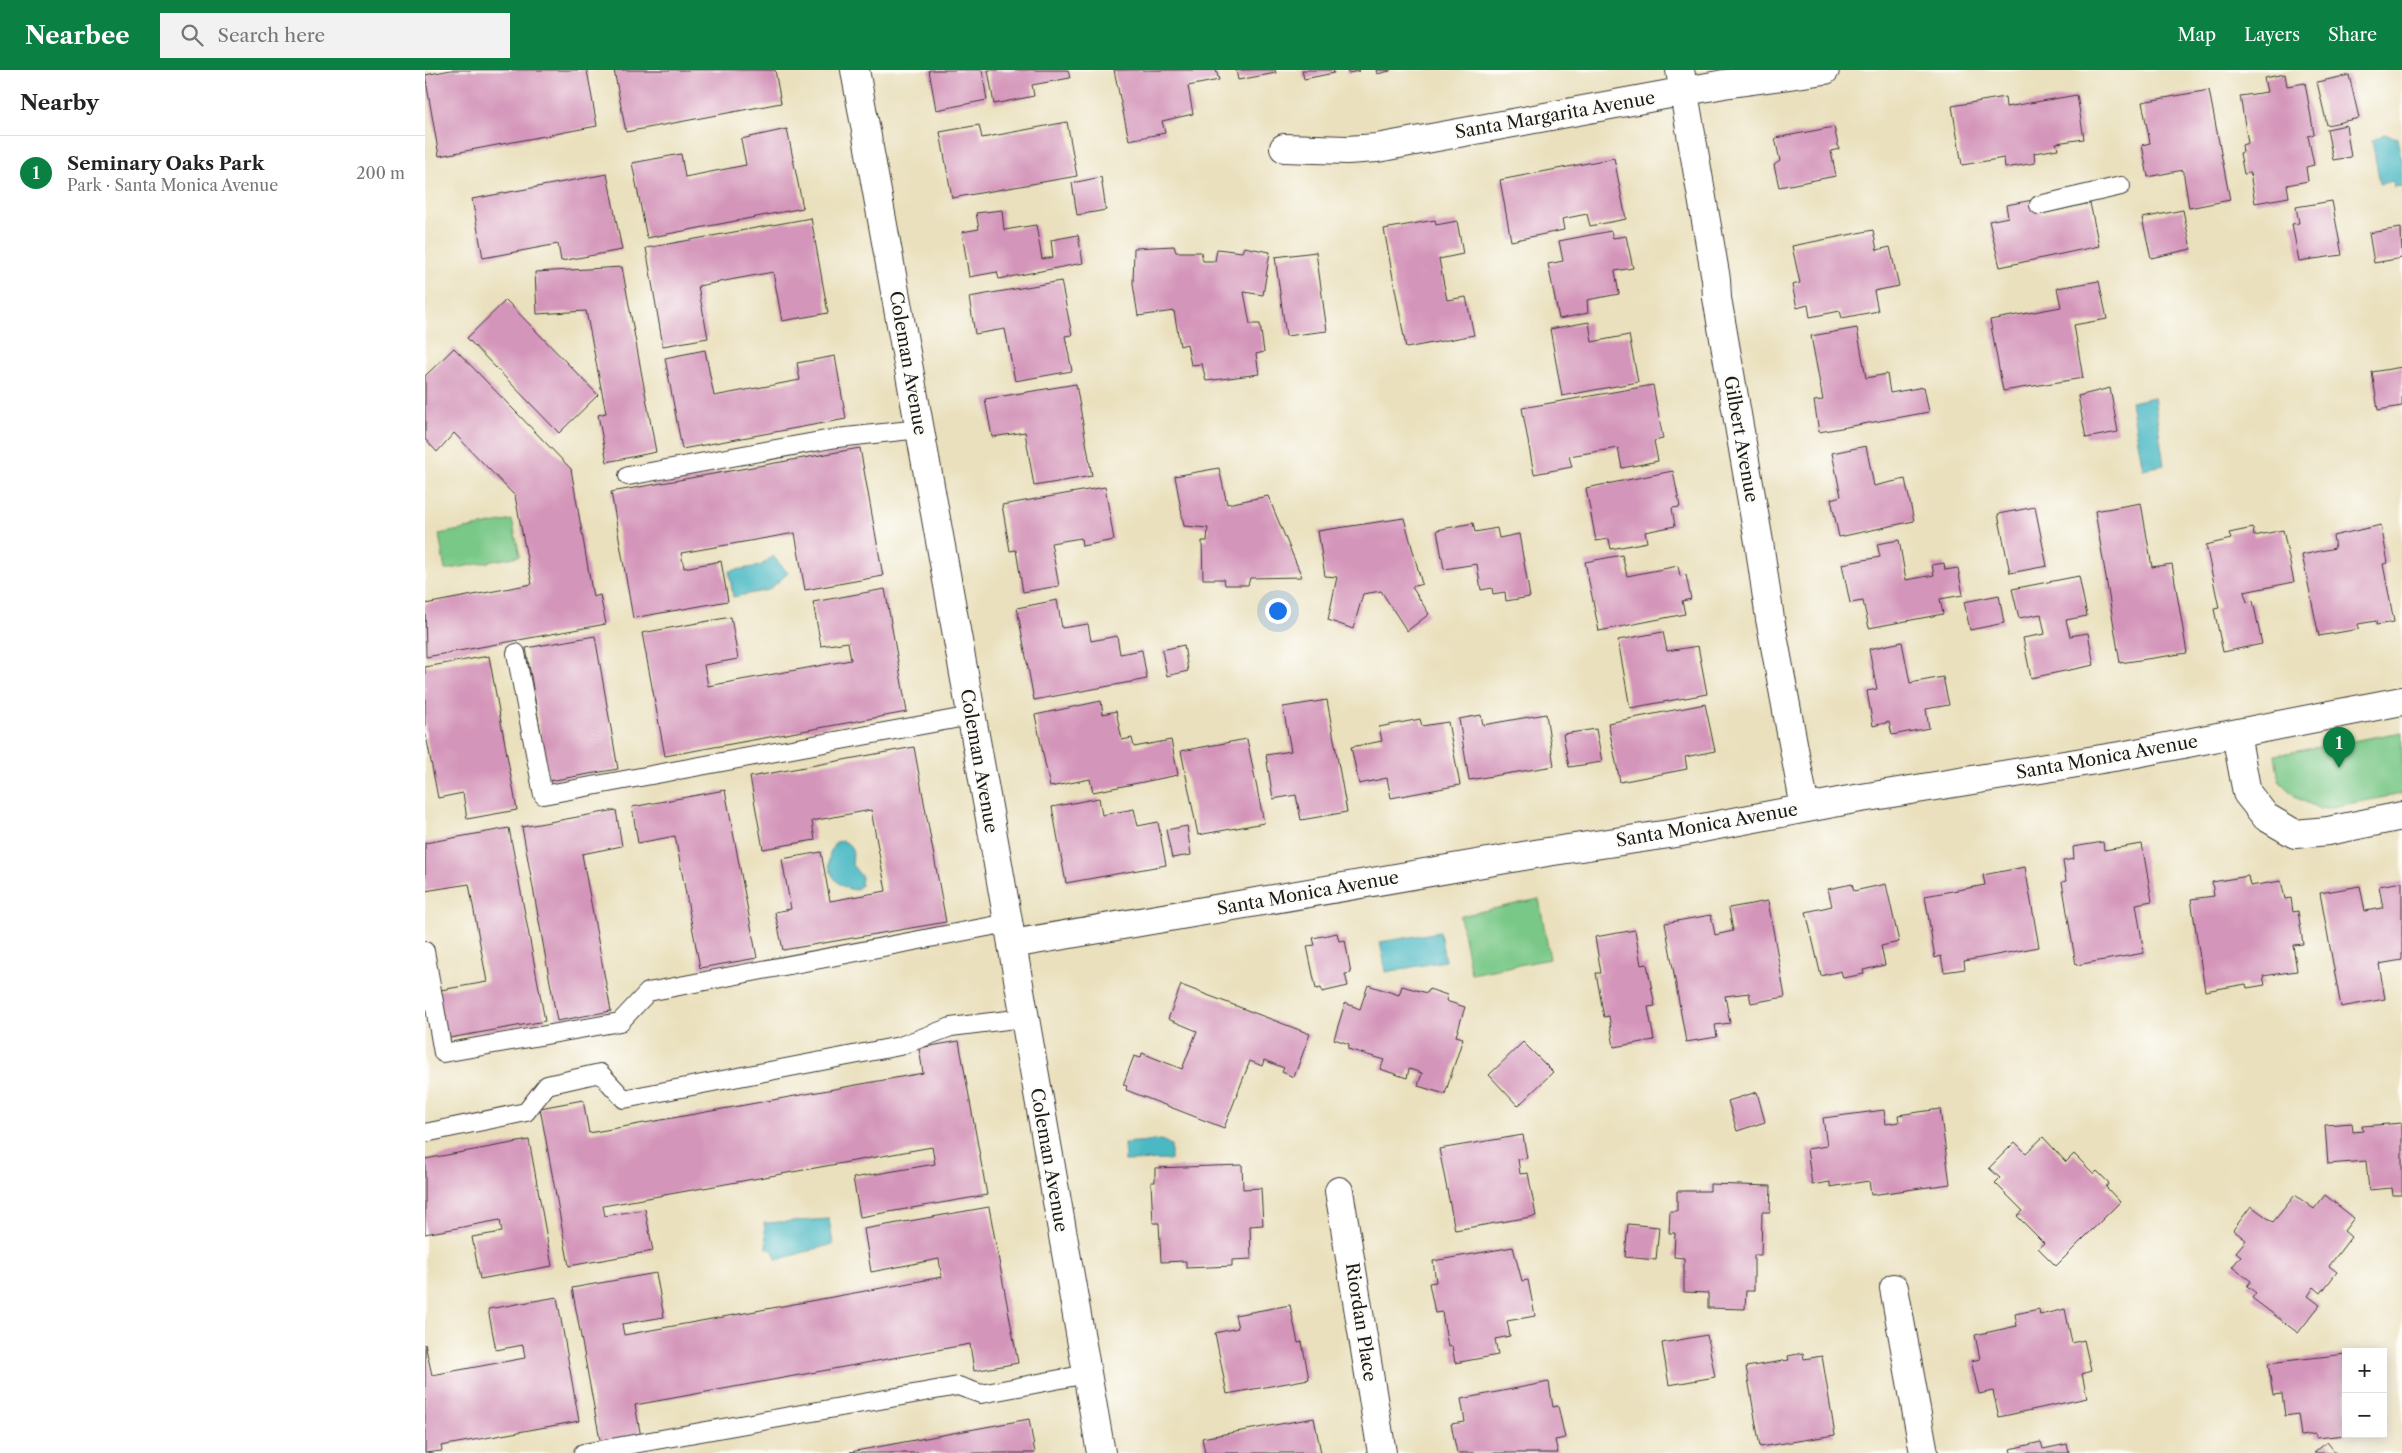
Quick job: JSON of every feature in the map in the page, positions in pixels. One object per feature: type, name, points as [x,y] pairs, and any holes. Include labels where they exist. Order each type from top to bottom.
[{"type":"street","name":"Coleman Avenue","points":[[855,70],[1101,1453]]},
{"type":"street","name":"Santa Margarita Avenue","points":[[1284,148],[1347,150],[1377,148],[1682,81],[1825,70]]},
{"type":"street","name":"Gilbert Avenue","points":[[1682,81],[1759,542],[1770,620],[1805,808]]},
{"type":"street","name":"Santa Monica Avenue","points":[[1010,933],[1676,833],[1805,808],[2125,755],[2402,701]]},
{"type":"street","points":[[2236,734],[2247,793],[2266,817],[2295,834],[2328,831],[2402,816]]},
{"type":"street","name":"Riordan Place","points":[[1339,1191],[1382,1453]]},
{"type":"street","points":[[1894,1288],[1924,1453]]},
{"type":"lane","points":[[2039,205],[2121,186]]},
{"type":"lane","points":[[628,476],[837,438],[920,430]]},
{"type":"lane","points":[[516,653],[543,795],[971,716]]},
{"type":"lane","points":[[425,951],[427,976],[443,1053],[620,1022],[647,992],[1010,933]]},
{"type":"lane","points":[[425,1133],[526,1112],[547,1085],[600,1073],[624,1099],[900,1046],[951,1027],[1024,1018]]},
{"type":"lane","points":[[583,1453],[958,1386],[981,1394],[1087,1374]]},
{"type":"green space","points":[[512,520],[520,556],[445,570],[439,534]]},
{"type":"green space","points":[[2402,732],[2402,794],[2320,809],[2297,798],[2279,781],[2275,755]]},
{"type":"green space","points":[[1539,899],[1550,959],[1471,974],[1460,916]]},
{"type":"water","points":[[2384,134],[2398,138],[2402,163],[2402,186],[2394,187],[2393,181],[2380,184],[2372,141]]},
{"type":"water","points":[[2154,397],[2164,465],[2143,469],[2131,402]]},
{"type":"water","points":[[773,556],[788,573],[769,590],[733,597],[729,571],[760,566]]},
{"type":"water","points":[[843,841],[850,845],[853,854],[852,865],[862,877],[861,886],[855,890],[847,888],[834,879],[829,865],[829,857],[836,842]]},
{"type":"water","points":[[1440,932],[1445,961],[1386,972],[1380,942]]},
{"type":"water","points":[[1162,1140],[1171,1145],[1171,1160],[1125,1161],[1124,1143]]},
{"type":"water","points":[[829,1219],[833,1244],[777,1260],[772,1249],[767,1248],[764,1223]]},
{"type":"building","points":[[451,70],[587,70],[597,126],[439,156],[425,75]]},
{"type":"building","points":[[614,70],[775,70],[781,103],[626,132]]},
{"type":"building","points":[[929,70],[982,70],[987,100],[936,110]]},
{"type":"building","points":[[988,70],[1068,70],[1070,78],[1032,85],[1034,96],[994,104]]},
{"type":"building","points":[[1114,70],[1216,70],[1219,80],[1188,86],[1193,114],[1162,121],[1165,133],[1129,140]]},
{"type":"building","points":[[1236,70],[1275,70],[1276,73],[1238,80]]},
{"type":"building","points":[[1302,70],[1333,70],[1334,73],[1304,79]]},
{"type":"building","points":[[1347,70],[1359,70],[1360,71],[1348,73]]},
{"type":"building","points":[[1376,70],[1390,70],[1390,71],[1377,74]]},
{"type":"building","points":[[2285,74],[2287,86],[2305,83],[2314,134],[2308,136],[2314,165],[2306,167],[2308,181],[2287,185],[2289,197],[2255,203],[2250,173],[2244,174],[2240,153],[2243,152],[2242,145],[2248,143],[2240,96],[2267,92],[2264,78]]},
{"type":"building","points":[[2349,75],[2359,118],[2327,125],[2317,82]]},
{"type":"building","points":[[2209,90],[2230,200],[2189,208],[2183,170],[2148,177],[2142,145],[2150,143],[2142,102]]},
{"type":"building","points":[[2077,95],[2084,139],[2056,143],[2058,149],[2034,153],[2035,163],[2005,168],[2004,158],[1962,165],[1952,106],[2005,97],[2006,107]]},
{"type":"building","points":[[1067,122],[1077,176],[952,198],[940,132],[979,125],[982,138]]},
{"type":"building","points":[[2346,125],[2351,157],[2333,160],[2327,129]]},
{"type":"building","points":[[1834,127],[1839,149],[1831,151],[1836,176],[1779,187],[1774,165],[1780,161],[1775,138]]},
{"type":"building","points":[[787,129],[803,208],[647,238],[632,163],[681,154],[685,177],[746,165],[741,139]]},
{"type":"building","points":[[1614,158],[1626,219],[1590,226],[1587,214],[1562,219],[1564,230],[1511,241],[1500,180]]},
{"type":"building","points":[[607,174],[622,250],[561,261],[558,244],[483,258],[472,199]]},
{"type":"building","points":[[1101,177],[1106,210],[1077,215],[1072,183]]},
{"type":"building","points":[[2038,199],[2041,214],[2090,203],[2099,246],[2000,267],[1989,221],[2008,217],[2006,205]]},
{"type":"building","points":[[2332,201],[2342,255],[2299,261],[2292,224],[2299,223],[2296,207]]},
{"type":"building","points":[[1002,210],[1004,230],[1036,225],[1042,259],[1053,257],[1051,240],[1078,235],[1083,263],[999,279],[997,272],[969,277],[962,232],[979,229],[976,213]]},
{"type":"building","points":[[2183,210],[2191,249],[2151,258],[2142,218]]},
{"type":"building","points":[[811,218],[828,313],[782,321],[773,272],[698,286],[708,338],[663,346],[646,248]]},
{"type":"building","points":[[1435,220],[1436,225],[1457,221],[1463,254],[1439,259],[1447,300],[1466,297],[1474,335],[1406,348],[1384,229]]},
{"type":"building","points":[[2401,228],[2402,258],[2374,263],[2369,233]]},
{"type":"building","points":[[1873,230],[1877,250],[1890,247],[1899,286],[1874,291],[1878,311],[1842,318],[1840,311],[1810,317],[1808,305],[1797,308],[1792,285],[1800,283],[1792,246]]},
{"type":"building","points":[[1611,231],[1613,238],[1626,236],[1633,268],[1615,271],[1619,294],[1587,300],[1588,313],[1559,319],[1548,264],[1563,261],[1559,241]]},
{"type":"building","points":[[1174,246],[1176,252],[1201,252],[1203,261],[1215,261],[1217,249],[1242,252],[1244,247],[1270,252],[1263,295],[1244,292],[1250,324],[1260,324],[1264,352],[1256,354],[1259,374],[1206,381],[1202,364],[1191,365],[1187,344],[1180,346],[1174,311],[1138,316],[1133,284],[1134,248]]},
{"type":"building","points":[[1316,252],[1327,331],[1286,336],[1275,257]]},
{"type":"building","points":[[622,267],[656,452],[607,462],[598,415],[606,413],[586,311],[537,314],[535,272]]},
{"type":"building","points":[[1061,281],[1072,335],[1065,336],[1072,371],[1015,381],[1005,329],[975,334],[969,297]]},
{"type":"building","points":[[2099,281],[2107,319],[2074,325],[2083,378],[2003,391],[1990,320],[2061,307],[2057,288]]},
{"type":"building","points":[[506,300],[598,395],[559,433],[467,338]]},
{"type":"building","points":[[1589,322],[1592,342],[1629,335],[1638,382],[1562,396],[1550,329]]},
{"type":"building","points":[[1857,328],[1866,378],[1887,374],[1890,393],[1924,387],[1929,412],[1819,432],[1814,401],[1823,400],[1811,336]]},
{"type":"building","points":[[454,348],[571,469],[593,597],[600,595],[606,624],[426,657],[425,604],[532,584],[515,496],[454,433],[437,452],[425,439],[425,376]]},
{"type":"building","points":[[705,350],[714,396],[800,380],[797,363],[835,356],[846,419],[682,449],[665,358]]},
{"type":"building","points":[[2402,367],[2402,406],[2378,410],[2372,372]]},
{"type":"building","points":[[1076,384],[1092,476],[1034,486],[1025,432],[992,437],[985,399]]},
{"type":"building","points":[[1653,385],[1663,439],[1654,441],[1658,461],[1622,468],[1618,448],[1569,456],[1572,467],[1534,474],[1522,408]]},
{"type":"building","points":[[2110,388],[2118,432],[2086,438],[2078,396]]},
{"type":"building","points":[[1866,446],[1874,486],[1905,479],[1914,521],[1839,537],[1831,499],[1841,496],[1832,453]]},
{"type":"building","points":[[860,448],[883,576],[805,590],[795,533],[681,553],[684,568],[721,561],[728,601],[633,618],[611,492]]},
{"type":"building","points":[[1219,468],[1227,504],[1268,496],[1302,577],[1250,578],[1248,585],[1225,585],[1224,579],[1203,579],[1202,541],[1207,541],[1208,528],[1184,526],[1175,476]]},
{"type":"building","points":[[1673,471],[1680,507],[1672,508],[1675,526],[1645,532],[1647,542],[1611,549],[1609,539],[1596,541],[1586,488]]},
{"type":"building","points":[[1105,487],[1114,540],[1082,546],[1081,538],[1051,543],[1059,586],[1023,592],[1016,550],[1010,551],[1002,505]]},
{"type":"building","points":[[2141,503],[2152,567],[2172,564],[2187,653],[2120,663],[2095,511]]},
{"type":"building","points":[[2035,507],[2047,566],[2010,573],[1998,514]]},
{"type":"building","points":[[1404,518],[1422,584],[1412,587],[1429,614],[1407,631],[1381,591],[1363,594],[1353,629],[1328,620],[1337,577],[1325,576],[1318,531]]},
{"type":"building","points":[[1473,523],[1475,532],[1497,528],[1499,538],[1519,534],[1530,597],[1506,601],[1505,592],[1493,594],[1492,588],[1481,590],[1477,564],[1444,569],[1437,530]]},
{"type":"building","points":[[2381,525],[2388,563],[2383,564],[2394,622],[2376,625],[2376,621],[2358,624],[2359,629],[2319,636],[2302,555],[2335,548],[2333,536]]},
{"type":"building","points":[[2253,528],[2254,536],[2283,530],[2294,582],[2244,592],[2247,602],[2253,601],[2262,644],[2223,652],[2214,609],[2219,608],[2206,545],[2231,539],[2229,533]]},
{"type":"building","points":[[1899,540],[1906,580],[1934,575],[1932,565],[1944,563],[1945,570],[1958,568],[1963,595],[1940,599],[1943,614],[1869,628],[1863,601],[1850,603],[1842,564],[1880,557],[1877,544]]},
{"type":"building","points":[[1622,555],[1627,576],[1678,566],[1680,576],[1686,575],[1691,599],[1682,601],[1685,614],[1599,631],[1585,562]]},
{"type":"building","points":[[2079,576],[2087,616],[2066,620],[2070,636],[2088,633],[2094,665],[2031,678],[2023,638],[2045,634],[2041,614],[2019,618],[2012,589]]},
{"type":"building","points":[[885,589],[907,712],[665,756],[642,633],[731,617],[738,659],[704,665],[708,686],[851,660],[848,642],[821,646],[813,602]]},
{"type":"building","points":[[1999,595],[2004,623],[1970,630],[1964,602]]},
{"type":"building","points":[[1057,600],[1062,628],[1088,624],[1091,641],[1117,636],[1120,654],[1142,650],[1147,679],[1034,700],[1017,608]]},
{"type":"building","points":[[1663,632],[1667,651],[1698,646],[1707,694],[1630,708],[1618,640]]},
{"type":"building","points":[[595,636],[618,769],[549,781],[526,648]]},
{"type":"building","points":[[1902,642],[1910,683],[1943,677],[1949,705],[1926,709],[1929,728],[1892,735],[1889,722],[1873,726],[1867,691],[1877,689],[1869,649]]},
{"type":"building","points":[[1184,645],[1188,671],[1167,676],[1162,650]]},
{"type":"building","points":[[489,656],[517,810],[467,819],[463,793],[438,798],[425,730],[425,667]]},
{"type":"building","points":[[1327,700],[1347,812],[1301,820],[1296,795],[1273,799],[1266,755],[1291,751],[1283,707]]},
{"type":"building","points":[[1101,701],[1103,714],[1116,711],[1122,740],[1132,738],[1134,747],[1171,740],[1178,775],[1093,792],[1090,779],[1050,787],[1035,715]]},
{"type":"building","points":[[1705,704],[1715,751],[1685,757],[1687,769],[1620,782],[1608,723]]},
{"type":"building","points":[[1546,714],[1554,766],[1469,780],[1459,719],[1481,715],[1483,725]]},
{"type":"building","points":[[1420,719],[1422,726],[1448,722],[1460,785],[1391,798],[1387,778],[1359,784],[1351,747],[1382,741],[1379,727]]},
{"type":"building","points":[[1596,729],[1602,762],[1569,767],[1563,734]]},
{"type":"building","points":[[1247,739],[1264,823],[1198,835],[1181,751]]},
{"type":"building","points":[[914,747],[946,922],[783,950],[775,912],[791,909],[782,859],[821,852],[830,901],[886,891],[871,810],[812,821],[815,840],[763,849],[750,777]]},
{"type":"building","points":[[725,790],[757,958],[700,968],[675,836],[638,843],[632,807]]},
{"type":"building","points":[[1099,798],[1102,815],[1134,809],[1138,826],[1158,822],[1166,865],[1066,883],[1052,807]]},
{"type":"building","points":[[616,810],[622,846],[582,854],[611,1011],[557,1021],[522,827]]},
{"type":"building","points":[[1187,826],[1191,855],[1172,858],[1166,830]]},
{"type":"building","points":[[509,828],[545,1021],[444,1039],[435,991],[487,982],[469,884],[425,891],[425,843]]},
{"type":"building","points":[[2103,842],[2104,850],[2142,844],[2152,901],[2136,904],[2144,953],[2076,965],[2062,882],[2066,881],[2063,861],[2074,859],[2073,847]]},
{"type":"building","points":[[2025,867],[2039,947],[1964,961],[1965,969],[1944,972],[1941,956],[1935,958],[1925,896],[1985,885],[1983,875]]},
{"type":"building","points":[[2248,876],[2250,886],[2281,881],[2285,899],[2291,898],[2293,912],[2298,911],[2303,944],[2293,945],[2297,971],[2263,976],[2265,985],[2247,988],[2246,984],[2205,991],[2191,899],[2214,896],[2212,882]]},
{"type":"building","points":[[2402,882],[2402,960],[2379,964],[2385,999],[2341,1007],[2320,893],[2360,886],[2365,911],[2383,908],[2379,886]]},
{"type":"building","points":[[1852,884],[1854,891],[1886,884],[1899,942],[1881,946],[1885,965],[1863,970],[1864,974],[1843,978],[1841,971],[1821,976],[1806,912],[1832,906],[1828,889]]},
{"type":"building","points":[[1768,901],[1785,997],[1751,1003],[1749,993],[1725,996],[1730,1023],[1715,1025],[1717,1037],[1686,1042],[1665,923],[1711,915],[1715,935],[1733,931],[1729,908]]},
{"type":"building","points":[[1635,930],[1641,965],[1647,964],[1655,1006],[1648,1007],[1654,1040],[1614,1047],[1609,1016],[1604,1017],[1596,973],[1601,973],[1595,937]]},
{"type":"building","points":[[1337,933],[1339,941],[1345,940],[1351,973],[1345,974],[1348,986],[1322,992],[1321,988],[1316,989],[1307,946],[1315,945],[1313,938]]},
{"type":"building","points":[[1181,985],[1310,1034],[1294,1077],[1282,1072],[1284,1068],[1264,1060],[1262,1066],[1250,1061],[1224,1128],[1126,1090],[1127,1086],[1123,1085],[1134,1056],[1141,1058],[1142,1053],[1182,1069],[1197,1031],[1168,1019]]},
{"type":"building","points":[[1368,985],[1399,995],[1402,986],[1427,993],[1429,989],[1447,995],[1446,1001],[1465,1007],[1456,1036],[1463,1038],[1445,1094],[1418,1086],[1422,1073],[1409,1069],[1407,1078],[1380,1069],[1384,1060],[1348,1049],[1349,1044],[1334,1039],[1345,1003],[1360,1009]]},
{"type":"building","points":[[959,1041],[987,1195],[860,1217],[853,1178],[935,1164],[932,1147],[603,1206],[605,1216],[645,1209],[653,1251],[569,1266],[540,1108],[583,1100],[589,1133],[923,1073],[919,1048]]},
{"type":"building","points":[[1523,1042],[1553,1072],[1518,1106],[1489,1075]]},
{"type":"building","points":[[1757,1092],[1765,1122],[1737,1131],[1728,1101]]},
{"type":"building","points":[[1940,1109],[1950,1184],[1871,1195],[1869,1181],[1830,1187],[1830,1182],[1812,1185],[1807,1149],[1827,1146],[1823,1118],[1884,1110],[1886,1124],[1899,1122],[1898,1115]]},
{"type":"building","points":[[2352,1123],[2353,1132],[2363,1131],[2362,1126],[2402,1123],[2402,1195],[2393,1195],[2392,1188],[2369,1190],[2366,1161],[2328,1164],[2325,1125]]},
{"type":"building","points":[[1523,1135],[1527,1158],[1518,1159],[1520,1174],[1528,1173],[1536,1216],[1455,1230],[1439,1149]]},
{"type":"building","points":[[2043,1137],[2066,1162],[2074,1154],[2094,1174],[2097,1171],[2109,1183],[2106,1187],[2120,1202],[2056,1266],[2038,1248],[2044,1243],[2017,1216],[2023,1211],[1995,1183],[2000,1178],[1989,1168],[2015,1142],[2026,1153]]},
{"type":"building","points":[[529,1140],[552,1266],[480,1279],[472,1237],[502,1232],[500,1220],[425,1234],[425,1159]]},
{"type":"building","points":[[1242,1165],[1243,1189],[1261,1188],[1263,1225],[1250,1226],[1251,1259],[1232,1260],[1232,1266],[1186,1268],[1186,1261],[1161,1262],[1159,1223],[1153,1223],[1151,1182],[1155,1182],[1155,1168]]},
{"type":"building","points":[[1710,1184],[1771,1186],[1770,1212],[1762,1212],[1761,1255],[1754,1255],[1754,1291],[1746,1291],[1745,1309],[1708,1308],[1708,1293],[1684,1292],[1684,1258],[1674,1257],[1675,1233],[1669,1233],[1670,1211],[1677,1211],[1677,1191],[1710,1191]]},
{"type":"building","points":[[2295,1195],[2314,1209],[2325,1195],[2354,1218],[2344,1231],[2351,1237],[2329,1266],[2337,1272],[2321,1293],[2314,1287],[2308,1296],[2320,1305],[2298,1333],[2252,1298],[2256,1293],[2247,1286],[2251,1281],[2232,1267],[2241,1256],[2236,1252],[2246,1240],[2233,1230],[2251,1206],[2273,1222]]},
{"type":"building","points":[[989,1207],[1018,1363],[974,1371],[970,1344],[635,1405],[641,1437],[601,1445],[572,1288],[656,1273],[664,1317],[622,1324],[624,1335],[942,1277],[939,1259],[871,1272],[864,1229]]},
{"type":"building","points":[[1628,1224],[1659,1227],[1656,1260],[1625,1257]]},
{"type":"building","points":[[1513,1247],[1522,1281],[1528,1280],[1535,1316],[1507,1321],[1510,1336],[1495,1339],[1498,1355],[1455,1363],[1452,1346],[1448,1347],[1442,1312],[1435,1313],[1429,1283],[1436,1282],[1433,1261]]},
{"type":"building","points":[[557,1297],[579,1421],[441,1446],[442,1451],[425,1453],[425,1344],[432,1375],[525,1358],[523,1345],[496,1350],[488,1309]]},
{"type":"building","points":[[1290,1305],[1298,1343],[1302,1342],[1309,1379],[1227,1394],[1215,1333],[1238,1328],[1235,1315]]},
{"type":"building","points":[[2039,1309],[2040,1315],[2065,1309],[2072,1343],[2084,1340],[2091,1371],[2082,1374],[2087,1398],[1999,1417],[1993,1391],[1979,1394],[1971,1361],[1980,1359],[1975,1335],[2017,1326],[2015,1314]]},
{"type":"building","points":[[1707,1335],[1715,1377],[1669,1385],[1662,1343]]},
{"type":"building","points":[[1803,1353],[1804,1359],[1822,1356],[1835,1435],[1760,1447],[1746,1367],[1789,1360],[1788,1356]]},
{"type":"building","points":[[2342,1354],[2342,1435],[2316,1438],[2315,1434],[2301,1436],[2298,1414],[2285,1416],[2282,1394],[2273,1395],[2268,1363]]},
{"type":"building","points":[[1549,1382],[1553,1407],[1558,1406],[1565,1438],[1555,1440],[1558,1453],[1457,1453],[1451,1424],[1465,1422],[1461,1399]]},
{"type":"building","points":[[1314,1418],[1321,1453],[1205,1453],[1202,1438]]},
{"type":"building","points":[[1029,1419],[1035,1453],[850,1453],[850,1452]]},
{"type":"building","points":[[2041,1442],[2043,1449],[2067,1444],[2069,1453],[2011,1453],[2010,1449]]},
{"type":"building","points":[[2327,1442],[2336,1453],[2314,1453]]},
{"type":"place","name":"Seminary Oaks Park","points":[[2339,768]]}]
